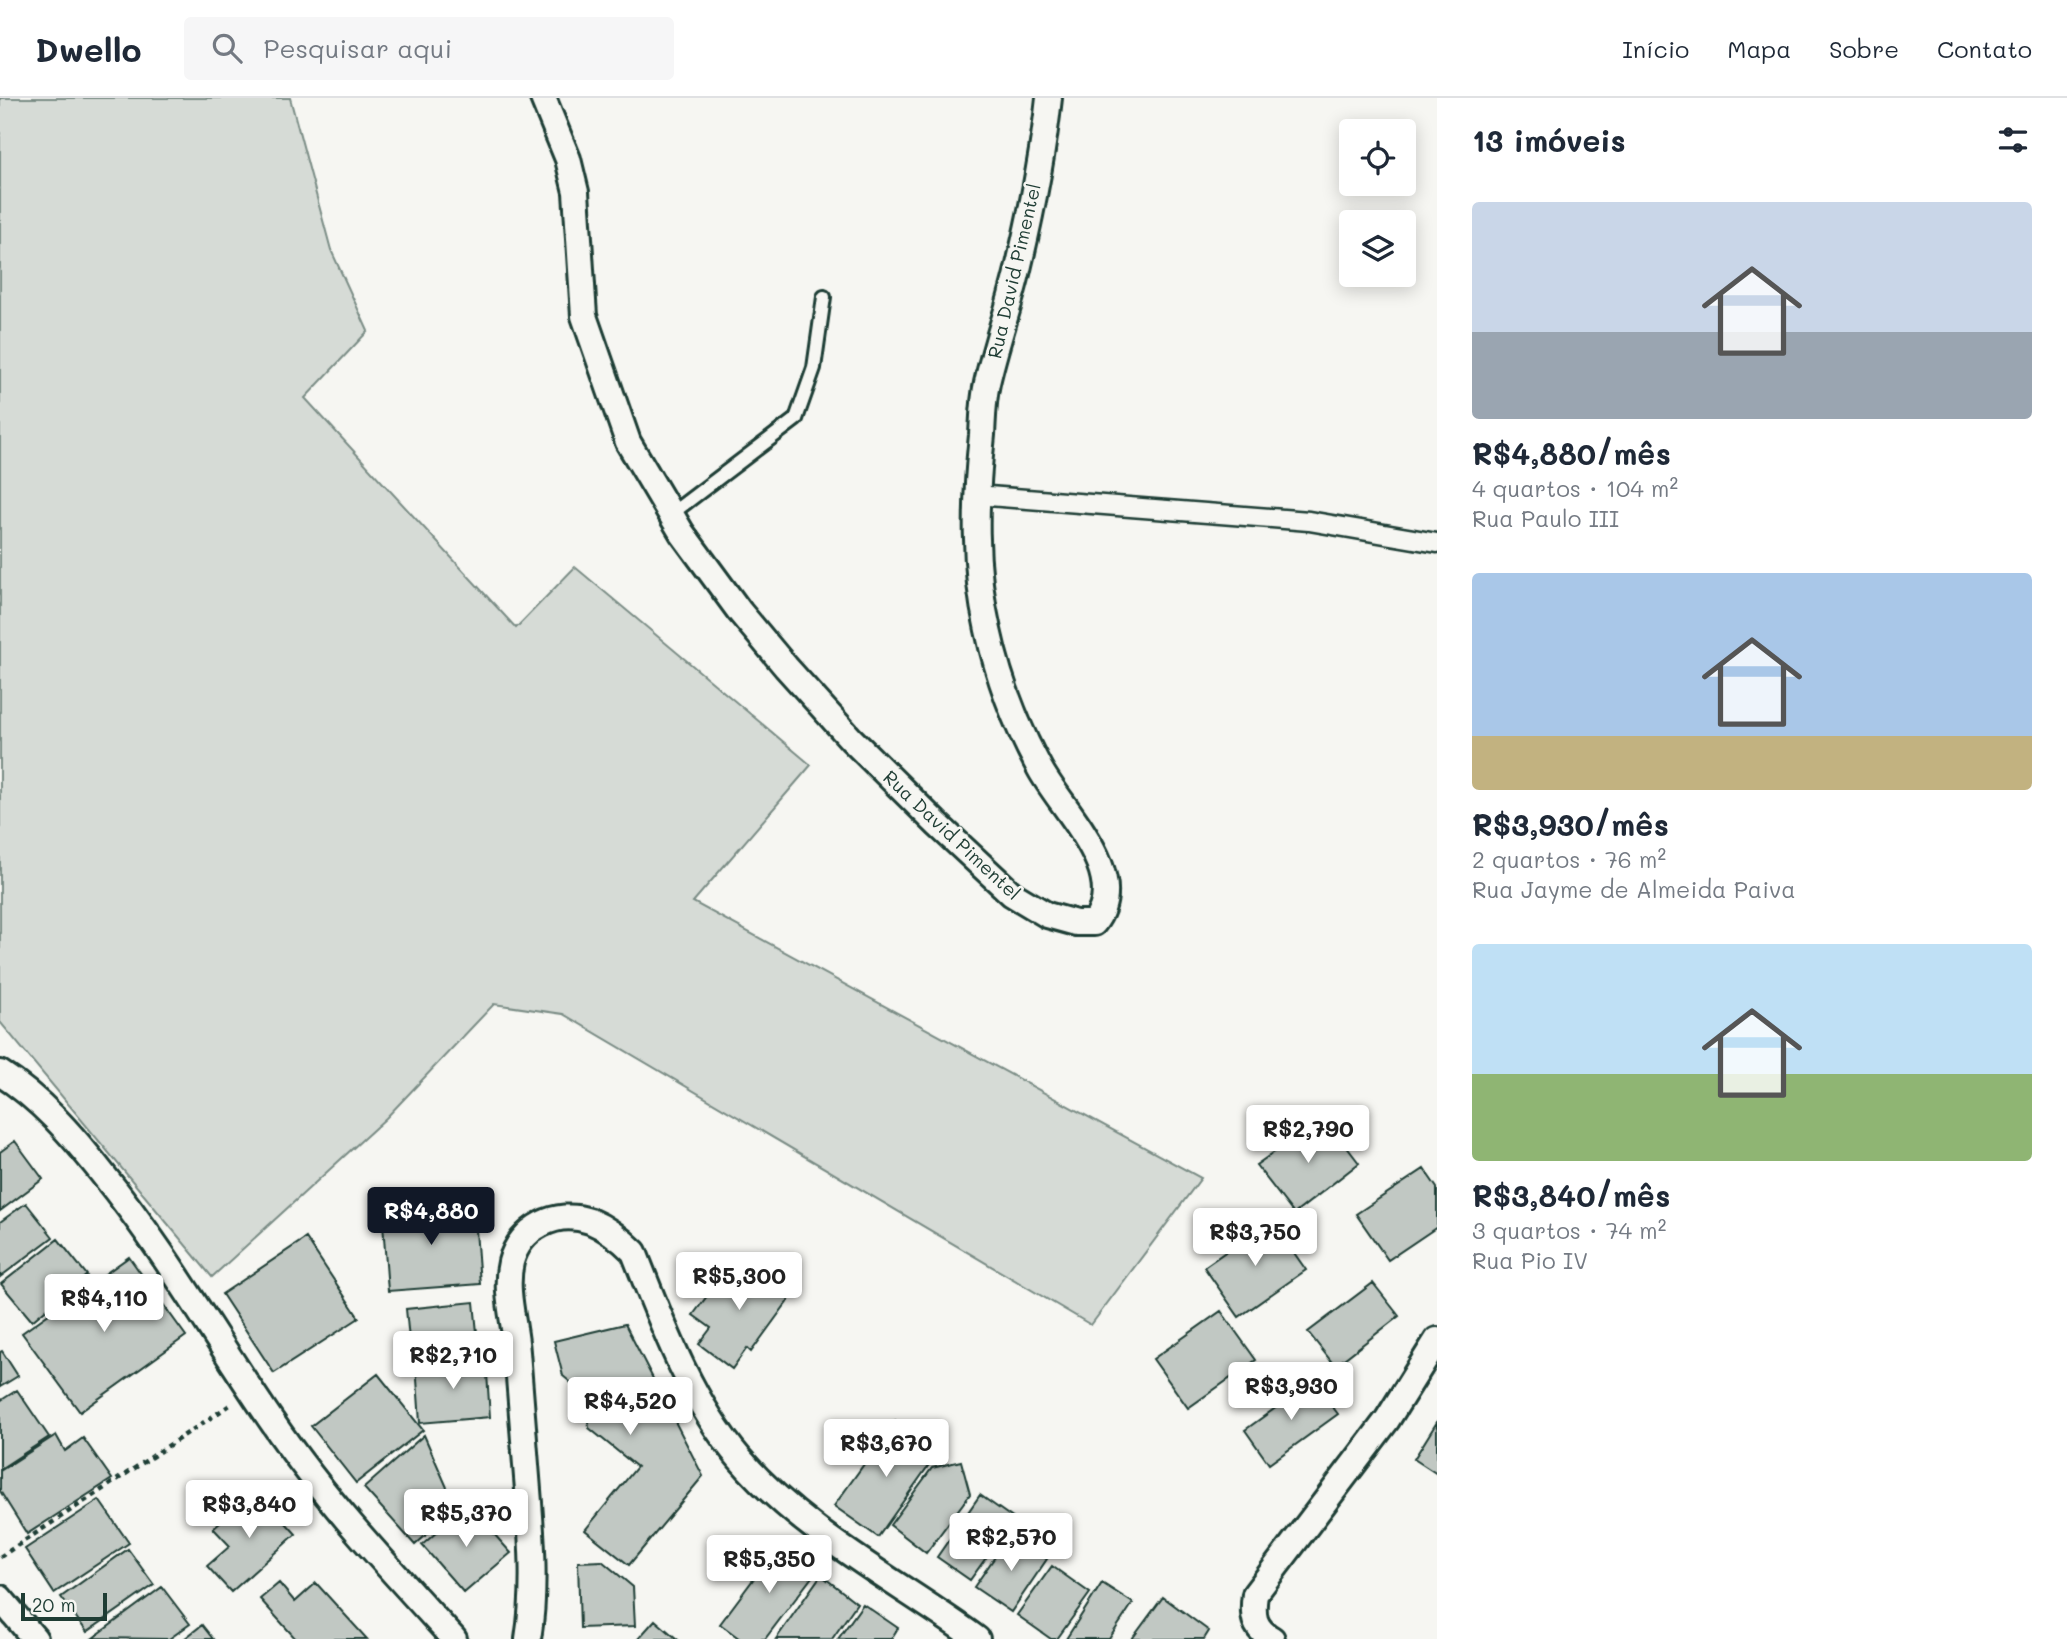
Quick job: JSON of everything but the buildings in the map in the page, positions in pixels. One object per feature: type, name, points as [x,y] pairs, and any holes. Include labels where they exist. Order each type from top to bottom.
[{"type":"street","name":"Rua David Pimentel","points":[[552,102],[576,192],[584,316],[628,442],[671,514],[740,611],[786,667],[850,739],[938,825],[1012,894],[1047,915],[1076,923],[1094,923],[1102,912],[1106,896],[1102,870],[1091,845],[1041,771],[1021,728],[988,634],[978,583],[976,495],[987,385],[1019,266],[1049,98]]},
{"type":"street","points":[[976,495],[1309,521],[1437,543]]},
{"type":"street","points":[[0,1073],[27,1091],[75,1139],[138,1218],[251,1391],[326,1498],[454,1639]]},
{"type":"street","points":[[528,1639],[533,1555],[517,1348],[509,1290],[510,1265],[515,1247],[531,1229],[548,1220],[568,1219],[589,1221],[618,1236],[634,1252],[690,1382],[740,1459],[788,1506],[977,1639]]},
{"type":"street","points":[[1272,1639],[1260,1632],[1252,1615],[1255,1594],[1387,1420],[1437,1340]]},
{"type":"street","points":[[0,1598],[35,1639]]},
{"type":"lane","points":[[671,514],[796,419],[814,368],[824,297]]},
{"type":"path","points":[[0,1557],[251,1391]]},
{"type":"shaded area","points":[[0,98],[290,98],[331,250],[368,331],[305,398],[516,628],[575,567],[811,765],[693,902],[1201,1178],[1091,1325],[563,1014],[494,1004],[386,1118],[212,1277],[0,1022]]}]
